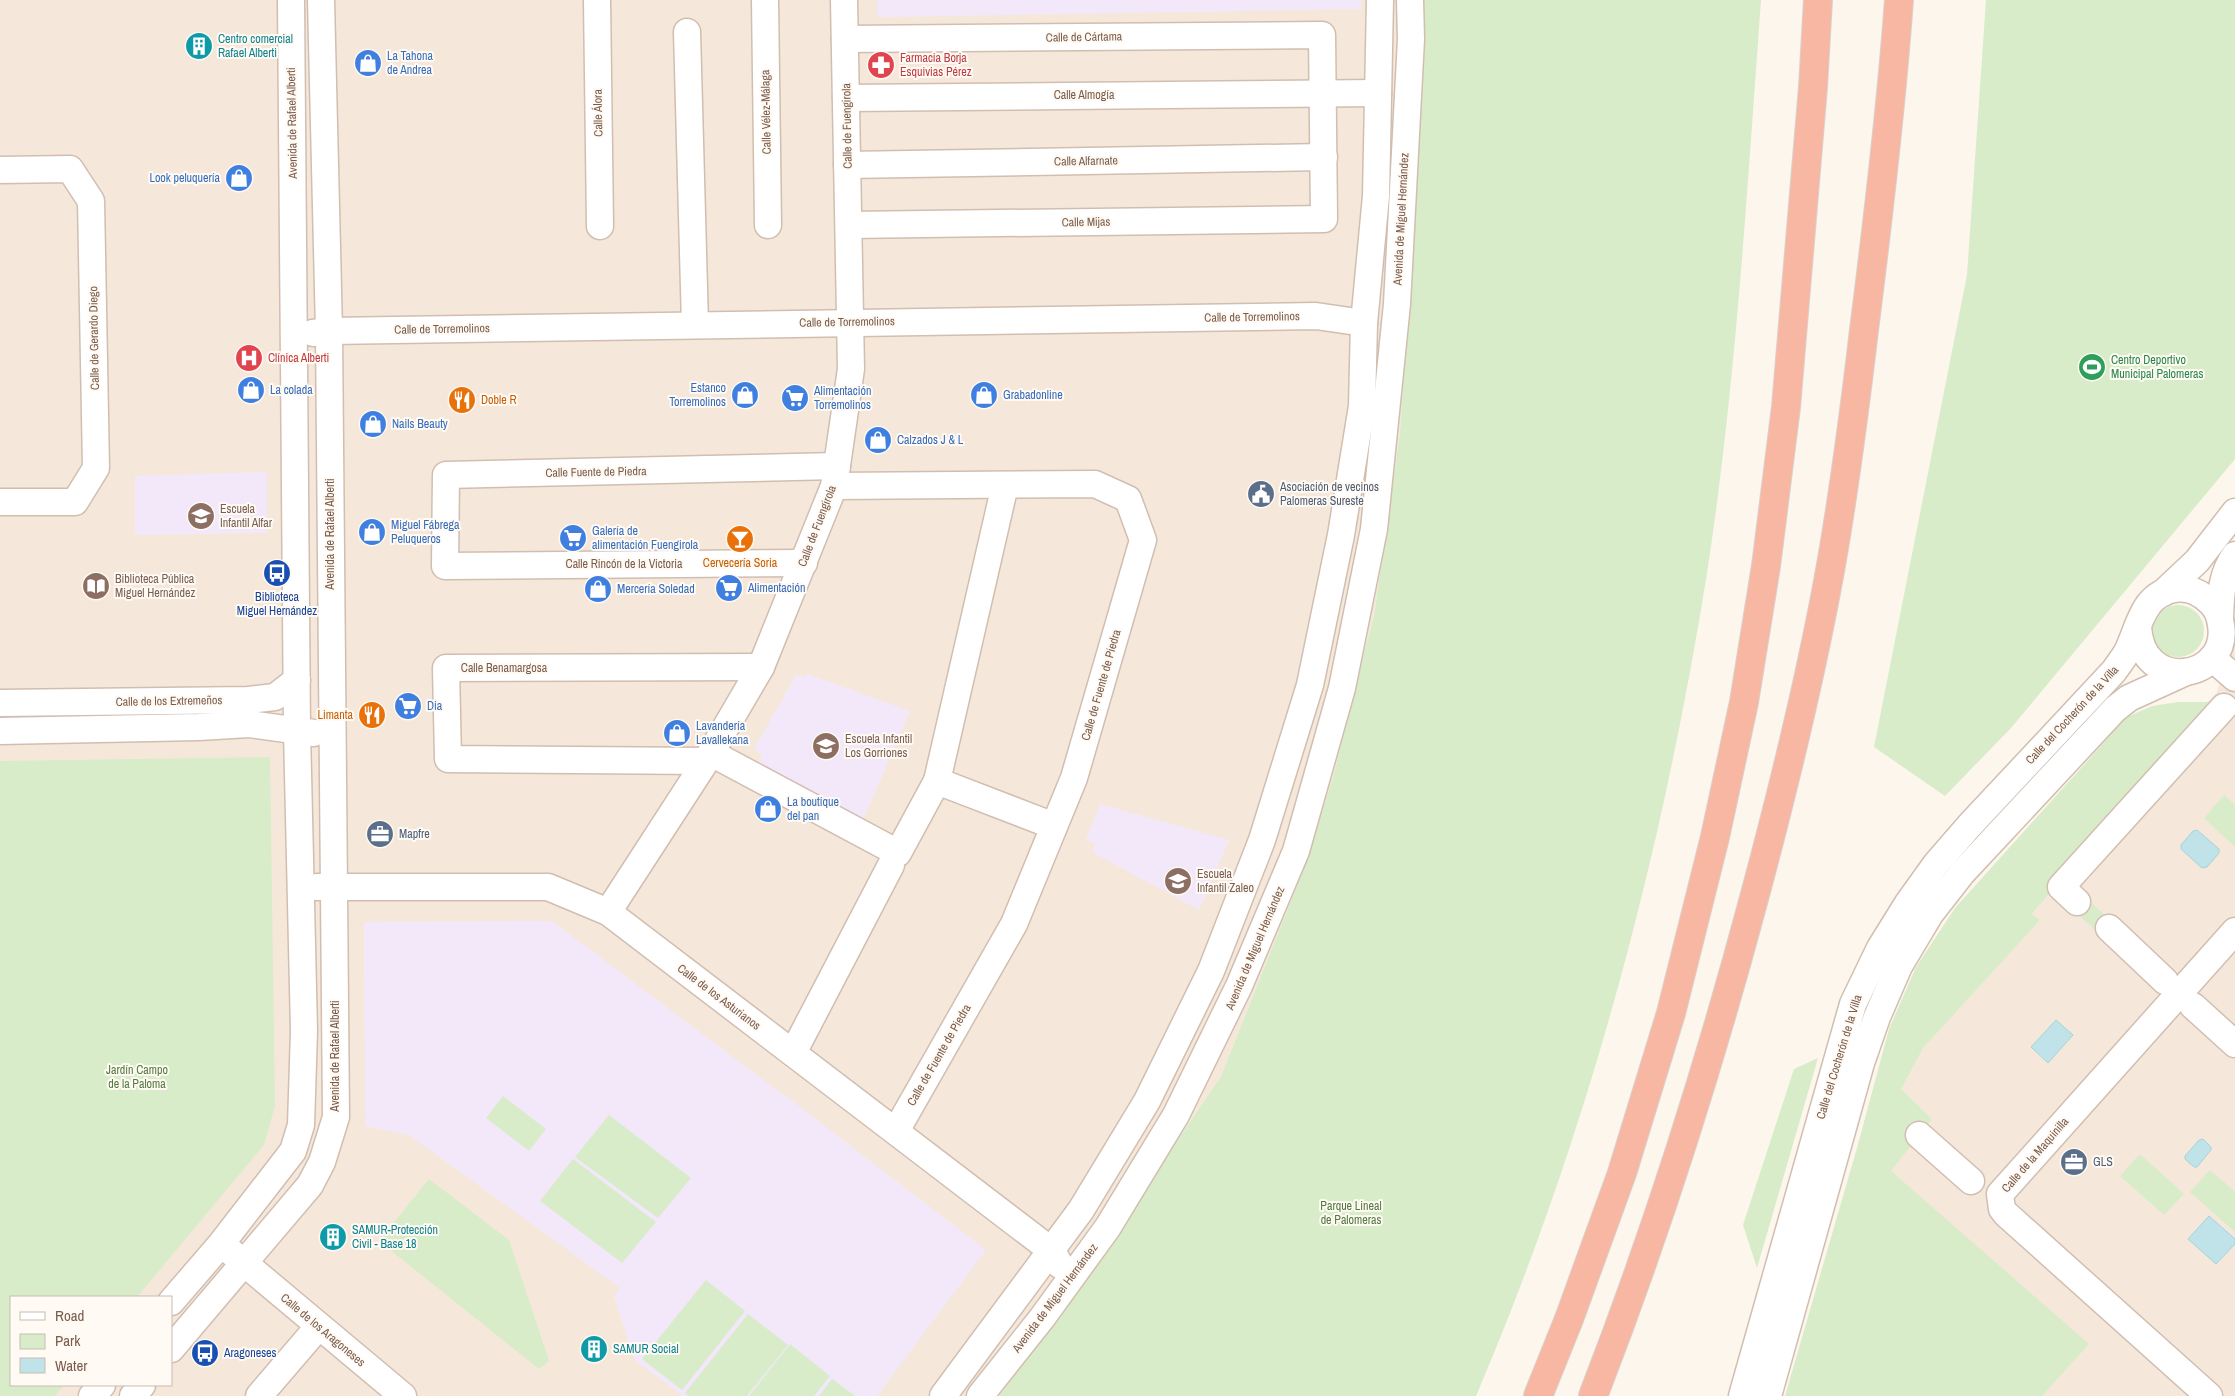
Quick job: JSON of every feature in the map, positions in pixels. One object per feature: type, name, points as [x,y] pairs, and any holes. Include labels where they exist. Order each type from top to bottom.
[{"type":"highway","points":[[1538,1396],[1569,1319],[1622,1173],[1668,1022],[1715,837],[1744,702],[1766,566],[1786,407],[1813,87],[1818,0]]},
{"type":"highway","points":[[1594,1396],[1649,1248],[1679,1158],[1726,1003],[1774,825],[1806,689],[1828,584],[1855,405],[1883,184],[1899,0]]},
{"type":"street","name":"Avenida de Rafael Alberti","points":[[172,1301],[221,1244],[293,1151],[301,1126],[304,1031],[297,731],[290,0]]},
{"type":"street","name":"Avenida de Rafael Alberti","points":[[172,1348],[310,1185],[322,1162],[336,1117],[329,331],[321,0]]},
{"type":"street","name":"Calle Álora","points":[[597,0],[600,226]]},
{"type":"street","name":"Calle Vélez-Málaga","points":[[765,0],[768,225]]},
{"type":"street","name":"Calle de Fuengirola","points":[[608,912],[708,757],[761,667],[804,563],[835,476],[851,370],[844,0]]},
{"type":"street","points":[[943,1396],[1081,1210],[1147,1101],[1211,971],[1262,840],[1310,685],[1340,535],[1362,406],[1364,323],[1376,196],[1380,0]]},
{"type":"street","name":"Avenida de Miguel Hernández","points":[[980,1396],[1042,1318],[1108,1227],[1176,1115],[1239,986],[1296,851],[1342,688],[1374,529],[1400,252],[1411,38],[1410,0]]},
{"type":"street","points":[[687,32],[695,325]]},
{"type":"street","name":"Calle de Cártama","points":[[845,39],[1322,35],[1323,94]]},
{"type":"street","points":[[1323,94],[1324,156]]},
{"type":"street","name":"Calle Almogía","points":[[846,98],[1378,94]]},
{"type":"street","name":"Calle Alfarnate","points":[[848,165],[1324,156]]},
{"type":"street","name":"Calle Mijas","points":[[849,225],[1324,219],[1324,156]]},
{"type":"street","name":"Calle de Gerardo Diego","points":[[0,170],[70,169],[92,201],[96,468],[75,502],[0,502]]},
{"type":"street","name":"Calle de Torremolinos","points":[[329,331],[1316,316],[1364,323]]},
{"type":"street","name":"Avenida de Miguel Hernández","points":[[1364,323],[1381,342],[1376,383],[1383,438]]},
{"type":"street","points":[[294,335],[329,331]]},
{"type":"street","name":"Calle Fuente de Piedra","points":[[445,566],[446,475],[835,476]]},
{"type":"street","name":"Calle de Fuente de Piedra","points":[[835,476],[1005,485],[1095,484],[1128,499],[1143,540],[1074,778],[1014,924],[896,1131]]},
{"type":"street","points":[[708,757],[898,853],[937,781],[1005,485]]},
{"type":"street","points":[[2235,512],[2197,561],[2163,593],[2151,600],[2143,612],[2138,626],[2139,638],[2143,650],[2151,661],[2161,668],[2173,672],[2186,672],[2205,665],[2212,658],[2220,646],[2222,632],[2220,618],[2223,580],[2235,555]]},
{"type":"street","name":"Calle Rincón de la Victoria","points":[[445,566],[804,563]]},
{"type":"street","points":[[2163,593],[2176,589],[2190,590],[2203,596],[2214,605],[2220,618]]},
{"type":"street","name":"Calle del Cocherón de la Villa","points":[[1742,1396],[1852,1004],[1880,948],[1908,903],[1942,858],[1975,819],[2114,671],[2126,654],[2138,626]]},
{"type":"street","points":[[2212,658],[2235,678]]},
{"type":"street","name":"Calle Benamargosa","points":[[708,757],[448,759],[446,668],[761,667]]},
{"type":"street","name":"Calle del Cocherón de la Villa","points":[[1768,1396],[1862,1062],[1877,1017],[1899,966],[1930,914],[1962,873],[2099,725],[2129,698],[2186,672]]},
{"type":"street","points":[[297,680],[332,690]]},
{"type":"street","name":"Calle de los Extremeños","points":[[0,704],[248,700],[275,697],[297,680]]},
{"type":"street","points":[[2077,902],[2060,887],[2224,707]]},
{"type":"street","name":"Calle de los Extremeños","points":[[0,731],[190,728],[249,724],[297,731]]},
{"type":"street","points":[[297,731],[332,736]]},
{"type":"street","points":[[937,781],[1054,826]]},
{"type":"street","points":[[793,1053],[891,865]]},
{"type":"street","points":[[301,887],[334,886]]},
{"type":"street","name":"Calle de los Asturianos","points":[[334,886],[548,888],[608,912],[1052,1251]]},
{"type":"street","points":[[2109,928],[2165,981]]},
{"type":"street","name":"Calle de la Maquinilla","points":[[2202,1391],[2006,1214],[2002,1209],[2000,1194],[2235,931]]},
{"type":"street","points":[[2193,1006],[2235,1044]]},
{"type":"street","points":[[1919,1135],[1971,1181]]},
{"type":"street","name":"Calle de los Aragoneses","points":[[221,1244],[403,1396]]},
{"type":"street","name":"Avenida de Miguel Hernández","points":[[974,1396],[997,1358],[1061,1269],[1052,1251]]},
{"type":"street","points":[[259,1396],[319,1326]]},
{"type":"street","points":[[92,1396],[101,1386]]},
{"type":"street","points":[[133,1396],[141,1386]]},
{"type":"shaded area","points":[[0,0],[1414,0],[1415,193],[1400,432],[1374,616],[1352,696],[1334,774],[1303,871],[1221,1076],[1049,1331],[999,1396],[0,1396]]},
{"type":"shaded area","points":[[877,0],[1361,0],[1361,9],[877,17]]},
{"type":"shaded area","name":"Escuela Infantil Alfar","points":[[267,472],[267,533],[135,535],[135,476]]},
{"type":"shaded area","points":[[2235,629],[2235,1396],[1852,1396],[1906,1045],[2217,692]]},
{"type":"shaded area","name":"Escuela Infantil Los Gorriones","points":[[807,674],[910,711],[863,820],[758,763],[762,755],[754,749],[796,675],[805,677]]},
{"type":"shaded area","name":"Escuela Infantil Zaleo","points":[[1100,804],[1229,840],[1199,910],[1092,852],[1095,844],[1086,839]]},
{"type":"shaded area","points":[[552,921],[773,1087],[701,1182],[774,1087],[986,1250],[877,1396],[683,1396],[635,1360],[614,1296],[620,1288],[409,1135],[365,1126],[364,922]]},
{"type":"green space","name":"Parque Lineal de Palomeras","points":[[1414,0],[1761,0],[1733,359],[1726,431],[1707,573],[1689,679],[1668,784],[1617,992],[1553,1197],[1516,1297],[1476,1396],[999,1396],[1049,1331],[1221,1076],[1303,871],[1334,774],[1352,696],[1374,616],[1400,432],[1415,193]]},
{"type":"green space","name":"Centro Deportivo Municipal Palomeras","points":[[1986,0],[2235,0],[2235,459],[2011,728],[1945,796],[1874,747],[1967,275]]},
{"type":"green space","points":[[2173,605],[2183,605],[2192,609],[2200,617],[2204,631],[2200,645],[2192,653],[2183,657],[2173,657],[2164,653],[2156,645],[2152,636],[2152,626],[2156,617],[2164,609]]},
{"type":"green space","points":[[2178,702],[2211,702],[2216,708],[2031,914],[2040,920],[1923,1048],[1901,1089],[1932,1119],[1891,1171],[2089,1344],[2042,1396],[1785,1396],[1857,1148],[1889,1029],[1916,967],[1955,908],[2127,717],[2152,706]]},
{"type":"green space","name":"Jardín Campo de la Paloma","points":[[270,757],[275,1106],[264,1145],[138,1296],[10,1296],[10,1386],[63,1386],[55,1396],[0,1396],[0,761]]},
{"type":"green space","points":[[2224,795],[2235,805],[2235,847],[2204,818]]},
{"type":"green space","points":[[2083,896],[2114,923],[2102,936],[2072,909]]},
{"type":"green space","points":[[1818,1058],[1757,1268],[1743,1225],[1794,1069]]},
{"type":"green space","points":[[503,1096],[546,1129],[529,1151],[486,1118]]},
{"type":"green space","points":[[609,1115],[691,1178],[658,1218],[575,1157]]},
{"type":"green space","points":[[2140,1154],[2184,1194],[2164,1215],[2120,1176]]},
{"type":"green space","points":[[573,1159],[656,1222],[622,1263],[540,1201]]},
{"type":"green space","points":[[2210,1170],[2235,1192],[2235,1232],[2190,1192]]},
{"type":"green space","points":[[429,1179],[509,1240],[549,1361],[539,1369],[379,1241]]},
{"type":"green space","points":[[706,1280],[745,1311],[682,1390],[642,1359]]},
{"type":"green space","points":[[748,1314],[788,1345],[747,1396],[688,1396],[685,1393]]},
{"type":"green space","points":[[790,1344],[830,1376],[814,1396],[749,1396]]},
{"type":"green space","points":[[832,1379],[855,1396],[819,1396]]},
{"type":"water","points":[[2197,830],[2219,849],[2219,853],[2207,867],[2202,868],[2181,849],[2181,845],[2193,831]]},
{"type":"water","points":[[2056,1020],[2073,1035],[2048,1063],[2031,1047]]},
{"type":"water","points":[[2203,1139],[2211,1147],[2211,1150],[2197,1167],[2194,1167],[2185,1159],[2185,1156],[2199,1140]]},
{"type":"water","points":[[2209,1216],[2235,1239],[2235,1244],[2216,1264],[2188,1239]]},
{"type":"place","name":"Centro comercial Rafael Alberti","points":[[199,46]]},
{"type":"place","name":"La Tahona de Andrea","points":[[368,63]]},
{"type":"place","name":"Farmacia Borja Esquivias Pérez","points":[[881,65]]},
{"type":"place","name":"Look peluquería","points":[[239,178]]},
{"type":"place","name":"Clínica Alberti","points":[[249,358]]},
{"type":"place","name":"Centro Deportivo Municipal Palomeras","points":[[2092,367]]},
{"type":"place","name":"La colada","points":[[251,390]]},
{"type":"place","name":"Estanco Torremolinos","points":[[745,395]]},
{"type":"place","name":"Grabadonline","points":[[984,395]]},
{"type":"place","name":"Alimentación Torremolinos","points":[[795,398]]},
{"type":"place","name":"Doble R","points":[[462,400]]},
{"type":"place","name":"Nails Beauty","points":[[373,424]]},
{"type":"place","name":"Calzados J & L","points":[[878,440]]},
{"type":"place","name":"Asociación de vecinos Palomeras Sureste","points":[[1261,494]]},
{"type":"place","name":"Escuela Infantil Alfar","points":[[201,516]]},
{"type":"place","name":"Miguel Fábrega Peluqueros","points":[[372,532]]},
{"type":"place","name":"Galería de alimentación Fuengirola","points":[[573,538]]},
{"type":"place","name":"Cervecería Soria","points":[[740,539]]},
{"type":"place","name":"Biblioteca Miguel Hernández","points":[[277,573]]},
{"type":"place","name":"Biblioteca Pública Miguel Hernández","points":[[96,586]]},
{"type":"place","name":"Alimentación","points":[[729,588]]},
{"type":"place","name":"Mercería Soledad","points":[[598,589]]},
{"type":"place","name":"Dia","points":[[408,706]]},
{"type":"place","name":"Limanta","points":[[372,715]]},
{"type":"place","name":"Lavandería Lavallekana","points":[[677,733]]},
{"type":"place","name":"Escuela Infantil Los Gorriones","points":[[826,746]]},
{"type":"place","name":"La boutique del pan","points":[[768,809]]},
{"type":"place","name":"Mapfre","points":[[380,834]]},
{"type":"place","name":"Escuela Infantil Zaleo","points":[[1178,881]]},
{"type":"place","name":"GLS","points":[[2074,1162]]},
{"type":"place","name":"SAMUR-Protección Civil - Base 18","points":[[333,1237]]},
{"type":"place","name":"SAMUR Social","points":[[594,1349]]},
{"type":"place","name":"Aragoneses","points":[[205,1353]]}]
